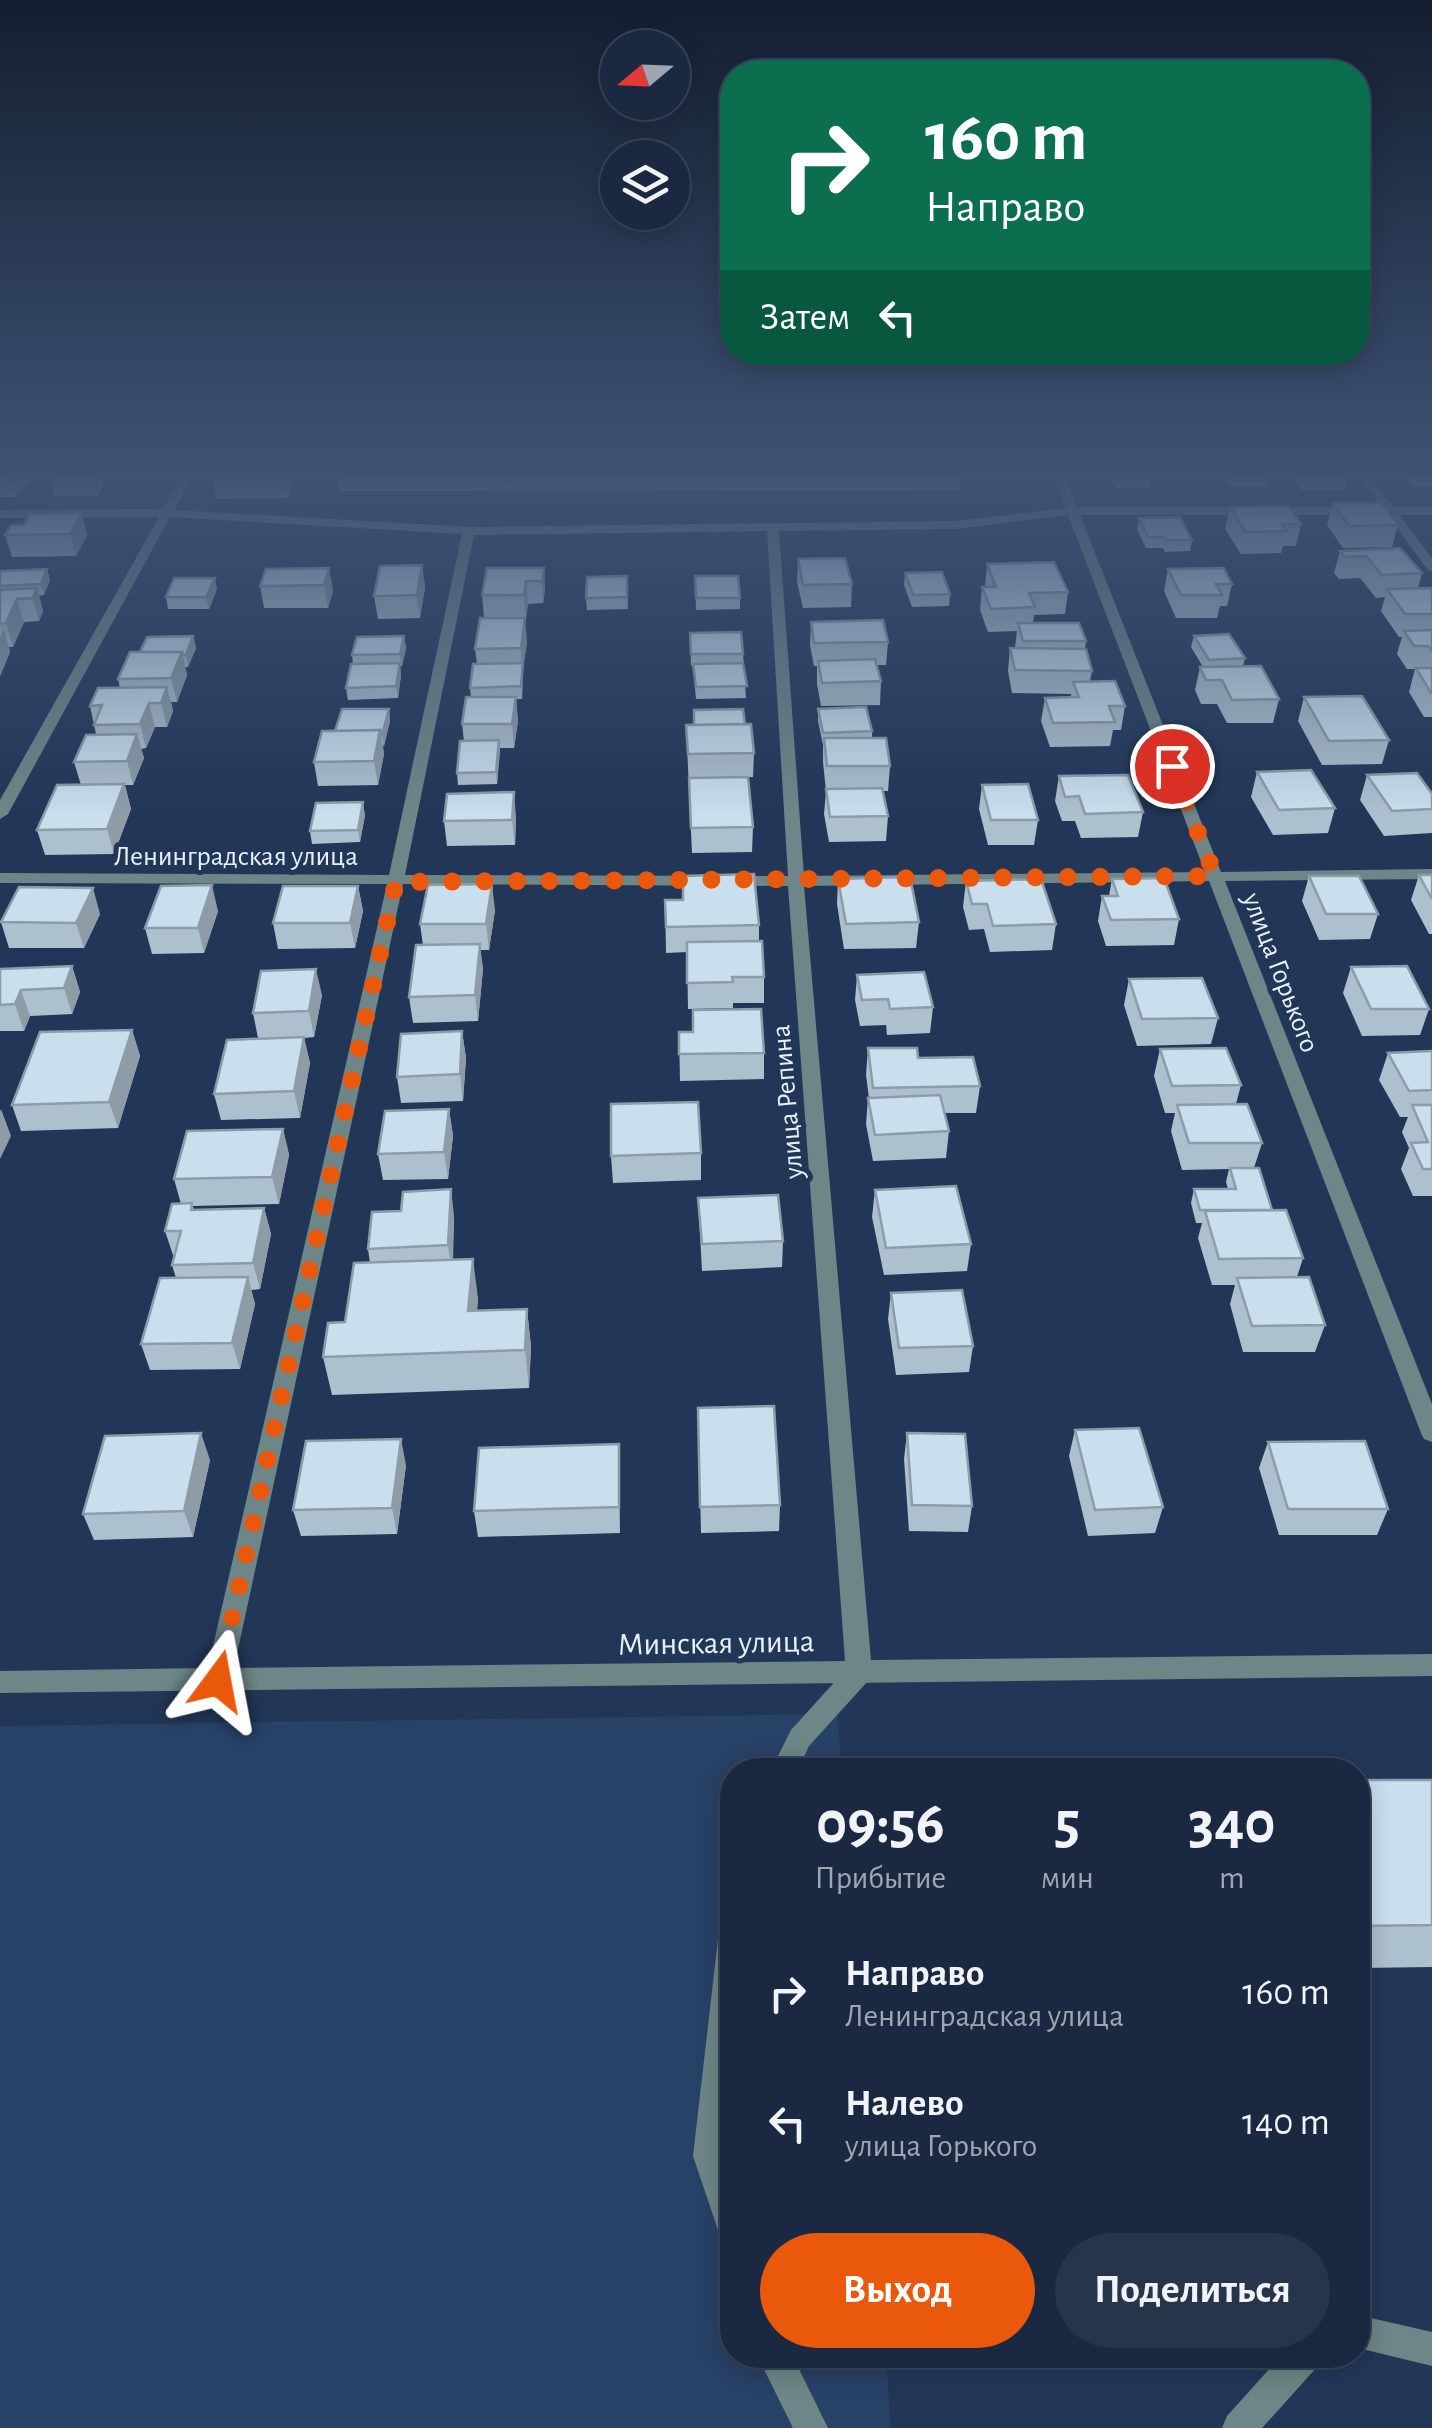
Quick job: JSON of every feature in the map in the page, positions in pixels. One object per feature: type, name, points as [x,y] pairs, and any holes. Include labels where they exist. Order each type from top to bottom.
[{"type":"street","points":[[0,814],[124,589]]},
{"type":"street","points":[[218,1681],[396,882],[457,589]]},
{"type":"street","name":"улица Репина","points":[[777,589],[796,881],[859,1673]]},
{"type":"street","name":"улица Горького","points":[[1103,589],[1432,1433]]},
{"type":"street","name":"Ленинградская улица","points":[[0,878],[796,881],[1432,874]]},
{"type":"street","name":"Минская улица","points":[[0,1682],[1432,1665]]},
{"type":"street","points":[[790,1758],[800,1738],[859,1673]]},
{"type":"street","points":[[720,2052],[709,2156],[720,2190]]},
{"type":"street","points":[[1370,2335],[1432,2350]]},
{"type":"street","points":[[781,2368],[812,2428]]},
{"type":"street","points":[[1239,2428],[1293,2368]]},
{"type":"shaded area","points":[[837,1714],[841,1758],[720,1758],[720,2368],[887,2368],[891,2428],[0,2428],[0,1726]]},
{"type":"building","points":[[36,589],[33,598],[17,599],[6,623],[0,624],[0,590]]},
{"type":"building","points":[[169,589],[210,589],[206,597],[166,597]]},
{"type":"building","points":[[375,589],[418,589],[417,595],[374,596]]},
{"type":"building","points":[[483,589],[525,589],[524,595],[482,595]]},
{"type":"building","points":[[586,589],[627,589],[627,597],[586,598]]},
{"type":"building","points":[[696,589],[739,589],[740,598],[696,598]]},
{"type":"building","points":[[911,589],[948,589],[950,594],[913,595]]},
{"type":"building","points":[[983,589],[1068,592],[1029,593],[1035,607],[991,609]]},
{"type":"building","points":[[1178,589],[1219,589],[1222,595],[1181,595]]},
{"type":"building","points":[[1387,589],[1432,589],[1432,614],[1405,614]]},
{"type":"building","points":[[480,618],[525,618],[521,648],[475,649]]},
{"type":"building","points":[[883,620],[888,642],[814,643],[811,622]]},
{"type":"building","points":[[1018,623],[1079,623],[1086,641],[1023,641]]},
{"type":"building","points":[[1432,630],[1432,651],[1428,646],[1414,646],[1404,631]]},
{"type":"building","points":[[741,632],[743,654],[691,654],[690,633]]},
{"type":"building","points":[[1229,634],[1245,658],[1209,660],[1194,636]]},
{"type":"building","points":[[193,636],[186,655],[140,652],[147,637]]},
{"type":"building","points":[[404,636],[400,654],[352,655],[357,637]]},
{"type":"building","points":[[1010,648],[1086,649],[1092,671],[1015,670]]},
{"type":"building","points":[[130,652],[182,652],[171,678],[118,679]]},
{"type":"building","points":[[875,659],[881,681],[822,683],[818,661]]},
{"type":"building","points":[[400,663],[396,686],[346,688],[351,664]]},
{"type":"building","points":[[523,663],[521,686],[470,688],[473,664]]},
{"type":"building","points":[[743,663],[747,686],[696,687],[693,664]]},
{"type":"building","points":[[1261,666],[1279,699],[1232,700],[1222,680],[1206,680],[1200,667]]},
{"type":"building","points":[[1416,668],[1432,668],[1432,693],[1431,693]]},
{"type":"building","points":[[1115,681],[1125,706],[1109,706],[1115,722],[1053,723],[1045,698],[1079,697],[1073,682]]},
{"type":"building","points":[[167,687],[161,703],[149,703],[140,724],[94,725],[102,705],[90,706],[98,688]]},
{"type":"building","points":[[1362,696],[1389,740],[1329,741],[1304,697]]},
{"type":"building","points":[[466,697],[516,697],[512,724],[462,724]]},
{"type":"building","points":[[866,707],[872,731],[823,733],[818,709]]},
{"type":"building","points":[[342,709],[389,709],[382,735],[380,730],[335,731]]},
{"type":"building","points":[[743,709],[745,724],[694,725],[694,710]]},
{"type":"building","points":[[751,724],[754,753],[688,754],[686,725]]},
{"type":"building","points":[[380,730],[374,761],[314,762],[322,731]]},
{"type":"building","points":[[137,734],[127,761],[74,762],[86,735]]},
{"type":"building","points":[[824,738],[886,738],[890,766],[827,766]]},
{"type":"building","points":[[499,740],[496,772],[457,773],[460,741]]},
{"type":"building","points":[[1311,770],[1335,808],[1279,810],[1257,772]]},
{"type":"building","points":[[1417,773],[1432,794],[1432,809],[1392,811],[1367,775]]},
{"type":"building","points":[[1128,775],[1143,812],[1085,814],[1079,796],[1065,797],[1059,776]]},
{"type":"building","points":[[748,777],[753,827],[691,828],[689,778]]},
{"type":"building","points":[[124,784],[107,829],[37,830],[57,785]]},
{"type":"building","points":[[1028,784],[1038,820],[991,820],[982,785]]},
{"type":"building","points":[[882,788],[888,816],[830,817],[826,789]]},
{"type":"building","points":[[514,792],[512,820],[444,821],[447,794]]},
{"type":"building","points":[[363,802],[358,830],[310,831],[316,803]]},
{"type":"building","points":[[754,874],[759,925],[666,927],[665,900],[683,900],[683,876]]},
{"type":"building","points":[[1419,875],[1432,875],[1432,899]]},
{"type":"building","points":[[1309,876],[1359,876],[1378,914],[1326,914]]},
{"type":"building","points":[[910,877],[919,922],[846,924],[838,879]]},
{"type":"building","points":[[1164,878],[1179,919],[1111,920],[1102,896],[1118,896],[1112,879]]},
{"type":"building","points":[[1041,879],[1056,924],[993,926],[987,904],[972,904],[966,881]]},
{"type":"building","points":[[492,884],[486,924],[420,924],[428,885]]},
{"type":"building","points":[[212,885],[198,928],[145,928],[161,886]]},
{"type":"building","points":[[283,886],[358,886],[350,923],[273,923]]},
{"type":"building","points":[[19,887],[93,888],[76,923],[1,922]]},
{"type":"building","points":[[762,941],[764,977],[687,983],[687,942]]},
{"type":"building","points":[[480,944],[475,995],[409,997],[416,945]]},
{"type":"building","points":[[72,966],[64,988],[21,990],[15,1004],[0,1005],[0,969]]},
{"type":"building","points":[[1407,966],[1429,1009],[1371,1009],[1351,967]]},
{"type":"building","points":[[316,969],[309,1011],[253,1013],[261,971]]},
{"type":"building","points":[[924,972],[933,1007],[890,1009],[888,999],[862,1000],[857,975]]},
{"type":"building","points":[[1202,978],[1218,1018],[1142,1019],[1129,979]]},
{"type":"building","points":[[761,1009],[764,1053],[679,1054],[679,1032],[693,1032],[693,1010]]},
{"type":"building","points":[[132,1030],[109,1102],[12,1105],[40,1032]]},
{"type":"building","points":[[462,1031],[460,1074],[397,1077],[401,1034]]},
{"type":"building","points":[[304,1037],[294,1091],[214,1094],[227,1040]]},
{"type":"building","points":[[868,1048],[917,1048],[918,1058],[973,1057],[980,1086],[873,1088]]},
{"type":"building","points":[[1226,1048],[1241,1085],[1172,1086],[1160,1049]]},
{"type":"building","points":[[1432,1051],[1432,1090],[1409,1091],[1388,1053]]},
{"type":"building","points":[[940,1095],[949,1131],[875,1135],[868,1098]]},
{"type":"building","points":[[698,1102],[701,1153],[611,1156],[611,1104]]},
{"type":"building","points":[[1247,1104],[1262,1143],[1189,1143],[1177,1105]]},
{"type":"building","points":[[1412,1105],[1432,1105],[1432,1169],[1423,1169],[1411,1143],[1428,1142]]},
{"type":"building","points":[[449,1109],[444,1152],[378,1154],[385,1111]]},
{"type":"building","points":[[283,1129],[272,1177],[174,1179],[187,1131]]},
{"type":"building","points":[[1230,1168],[1259,1168],[1272,1210],[1200,1210],[1194,1189],[1236,1189]]},
{"type":"building","points":[[956,1186],[971,1244],[886,1248],[875,1190]]},
{"type":"building","points":[[451,1189],[448,1245],[368,1249],[372,1212],[401,1211],[403,1192]]},
{"type":"building","points":[[778,1195],[783,1241],[702,1244],[698,1198]]},
{"type":"building","points":[[192,1203],[191,1210],[264,1208],[253,1263],[172,1265],[181,1231],[165,1231],[172,1204]]},
{"type":"building","points":[[1286,1210],[1303,1258],[1219,1259],[1205,1211]]},
{"type":"building","points":[[473,1259],[468,1311],[527,1309],[525,1350],[323,1357],[328,1323],[345,1322],[354,1263]]},
{"type":"building","points":[[248,1277],[232,1343],[141,1344],[160,1278]]},
{"type":"building","points":[[1309,1277],[1325,1325],[1252,1326],[1237,1278]]},
{"type":"building","points":[[962,1290],[973,1346],[899,1348],[891,1293]]},
{"type":"building","points":[[774,1406],[780,1505],[700,1507],[698,1408]]},
{"type":"building","points":[[1139,1428],[1163,1507],[1095,1510],[1075,1430]]},
{"type":"building","points":[[201,1433],[184,1511],[83,1514],[105,1436]]},
{"type":"building","points":[[907,1433],[965,1434],[972,1506],[912,1505]]},
{"type":"building","points":[[401,1439],[392,1508],[293,1510],[306,1441]]},
{"type":"building","points":[[1365,1441],[1388,1509],[1288,1509],[1268,1442]]},
{"type":"building","points":[[619,1444],[619,1507],[474,1511],[479,1448]]},
{"type":"building","points":[[1370,1780],[1432,1780],[1432,1925],[1370,1926]]},
{"type":"route","points":[[218,1681],[396,882],[1215,876],[1172,766]]}]
